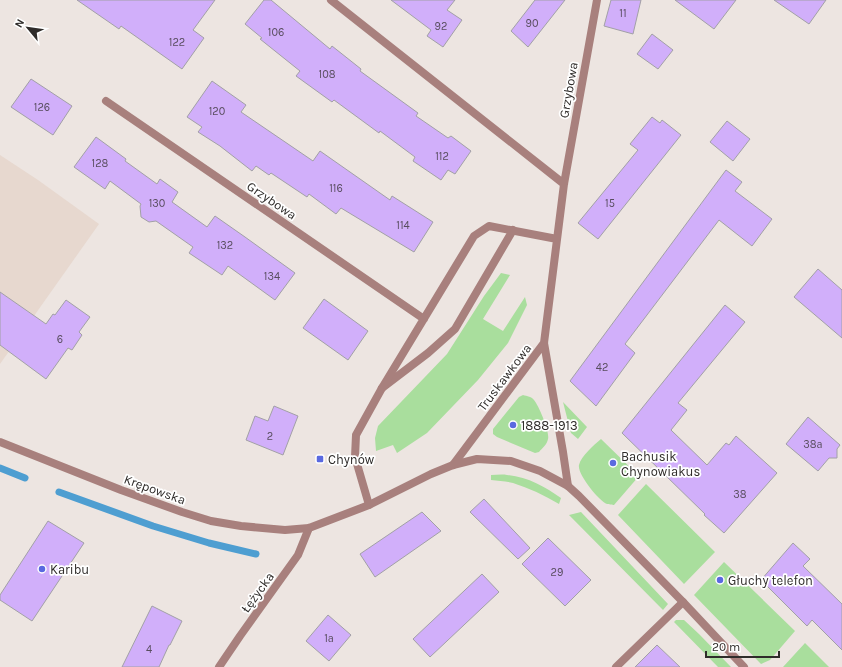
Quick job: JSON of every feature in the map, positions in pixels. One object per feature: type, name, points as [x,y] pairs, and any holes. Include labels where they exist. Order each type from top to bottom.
[{"type":"street","points":[[331,0],[564,184]]},
{"type":"street","name":"Grzybowa","points":[[544,343],[564,184],[597,0]]},
{"type":"street","name":"Grzybowa","points":[[106,101],[424,319]]},
{"type":"street","points":[[557,239],[489,226],[474,236],[382,388],[356,435],[355,457],[369,505],[431,474],[453,465],[477,459],[511,461],[540,471],[568,486],[579,496],[683,602],[744,667]]},
{"type":"street","points":[[382,388],[428,353],[455,329],[513,230]]},
{"type":"street","name":"Truskawkowa","points":[[453,465],[544,343]]},
{"type":"street","name":"Truskawkowa","points":[[544,343],[568,486]]},
{"type":"street","name":"Krępowska","points":[[0,442],[182,512],[212,521],[241,526],[285,530],[309,528],[369,505]]},
{"type":"street","name":"Łężycka","points":[[219,667],[298,555],[309,528]]},
{"type":"street","points":[[616,667],[683,602]]},
{"type":"shaded area","points":[[0,155],[38,180],[99,224],[0,364]]},
{"type":"green space","points":[[501,273],[510,275],[483,319],[503,331],[525,297],[527,305],[508,343],[478,380],[427,433],[397,453],[393,445],[376,451],[375,438],[378,426],[447,354],[484,296]]},
{"type":"green space","points":[[523,395],[532,398],[536,403],[544,419],[547,431],[547,443],[539,452],[535,453],[493,434],[493,429],[519,397]]},
{"type":"green space","points":[[563,402],[587,427],[578,439],[571,433]]},
{"type":"green space","points":[[601,439],[639,476],[614,505],[607,504],[599,498],[589,487],[579,469],[582,458]]},
{"type":"green space","points":[[491,475],[515,476],[536,483],[561,498],[559,504],[519,485],[491,480]]},
{"type":"green space","points":[[646,484],[715,552],[684,584],[618,515]]},
{"type":"green space","points":[[581,512],[668,604],[663,610],[569,515]]},
{"type":"green space","points":[[724,562],[795,631],[770,660],[761,664],[694,595]]},
{"type":"green space","points":[[676,620],[684,620],[731,667],[718,667],[674,622]]},
{"type":"green space","points":[[805,643],[829,667],[783,667]]},
{"type":"building","points":[[77,0],[215,0],[193,30],[204,38],[182,69],[121,26],[119,29]]},
{"type":"building","points":[[264,0],[271,0],[330,49],[332,46],[361,69],[360,71],[418,113],[416,116],[448,138],[451,136],[471,151],[455,174],[448,170],[441,180],[413,161],[415,157],[380,131],[379,133],[334,100],[332,102],[296,76],[300,71],[260,39],[262,38],[245,24]]},
{"type":"building","points":[[391,0],[455,0],[447,10],[462,20],[443,47],[427,36],[431,30]]},
{"type":"building","points":[[535,0],[565,0],[528,47],[511,31]]},
{"type":"building","points":[[611,0],[641,0],[633,34],[604,26]]},
{"type":"building","points":[[675,0],[736,0],[714,29]]},
{"type":"building","points":[[774,0],[826,0],[809,24]]},
{"type":"building","points":[[652,34],[673,50],[658,69],[637,54]]},
{"type":"building","points":[[31,79],[72,106],[53,135],[11,107]]},
{"type":"building","points":[[212,81],[246,105],[241,112],[313,161],[320,151],[390,200],[392,196],[433,222],[414,252],[341,208],[336,214],[309,194],[307,197],[271,173],[269,175],[256,166],[252,171],[220,146],[198,132],[202,127],[187,117]]},
{"type":"building","points":[[652,117],[660,123],[662,120],[681,135],[598,239],[578,223],[638,150],[630,144]]},
{"type":"building","points":[[727,121],[750,139],[733,161],[710,142]]},
{"type":"building","points":[[96,137],[126,159],[125,161],[157,184],[160,179],[178,192],[172,202],[207,227],[215,216],[295,273],[275,300],[228,266],[222,275],[189,253],[193,247],[156,221],[149,222],[141,217],[141,204],[110,181],[105,189],[74,167]]},
{"type":"building","points":[[726,170],[742,182],[735,191],[772,219],[752,246],[719,220],[625,344],[635,353],[596,406],[570,381]]},
{"type":"building","points":[[818,269],[842,290],[842,338],[794,297]]},
{"type":"building","points":[[0,292],[46,324],[66,300],[90,317],[79,332],[82,335],[72,350],[68,348],[46,379],[0,345]]},
{"type":"building","points":[[324,299],[368,331],[348,360],[303,328]]},
{"type":"building","points":[[725,305],[745,322],[678,403],[687,410],[671,430],[707,465],[726,443],[729,445],[736,436],[777,473],[724,533],[622,433]]},
{"type":"building","points":[[274,406],[298,416],[283,455],[246,440],[255,416],[268,421]]},
{"type":"building","points":[[808,417],[840,445],[837,449],[837,458],[829,458],[818,471],[786,444]]},
{"type":"building","points":[[484,499],[530,548],[518,559],[470,512]]},
{"type":"building","points":[[422,512],[441,531],[375,577],[360,554]]},
{"type":"building","name":"Karibu","points":[[48,521],[84,543],[32,621],[0,600],[0,595]]},
{"type":"building","points":[[548,538],[591,580],[565,606],[522,564]]},
{"type":"building","points":[[793,543],[810,559],[803,566],[842,604],[842,650],[812,620],[807,626],[761,580]]},
{"type":"building","points":[[482,574],[499,592],[430,657],[413,639]]},
{"type":"building","points":[[152,606],[182,621],[159,667],[122,667]]},
{"type":"building","points":[[328,615],[351,635],[329,661],[306,641]]},
{"type":"building","points":[[657,645],[680,667],[635,667]]},
{"type":"waterway","points":[[0,468],[25,478]]},
{"type":"waterway","points":[[59,492],[153,526],[209,543],[256,554]]},
{"type":"place","name":"1888-1913","points":[[513,425]]},
{"type":"place","name":"Chynów","points":[[320,459]]},
{"type":"place","name":"Bachusik Chynowiakus","points":[[613,463]]},
{"type":"place","name":"Karibu","points":[[42,569]]},
{"type":"place","name":"Głuchy telefon","points":[[720,580]]}]
